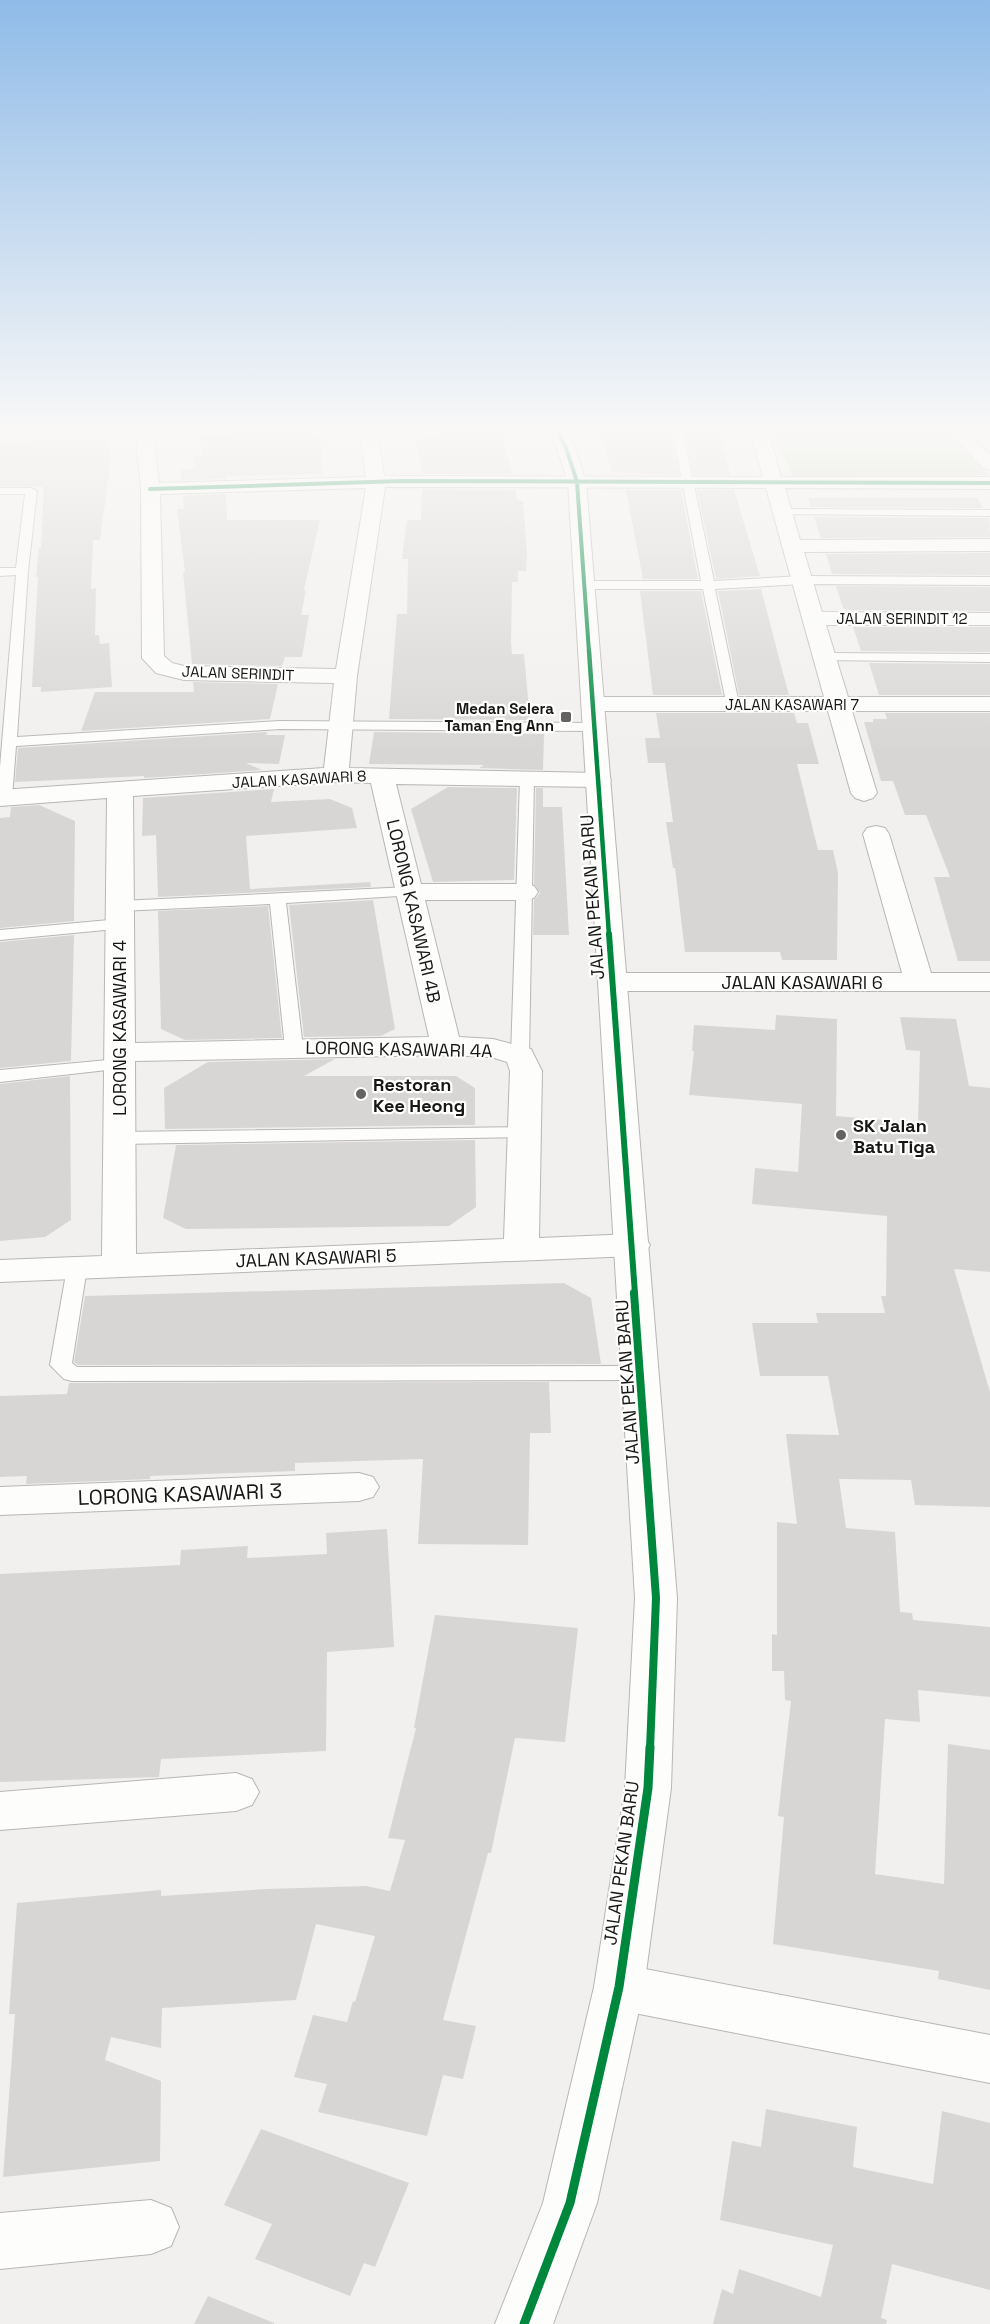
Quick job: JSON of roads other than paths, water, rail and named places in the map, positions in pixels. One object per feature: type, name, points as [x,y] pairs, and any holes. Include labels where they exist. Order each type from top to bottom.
[{"type":"street","name":"JALAN SERINDIT","points":[[151,536],[153,658],[164,668],[184,673],[346,676]]},
{"type":"street","points":[[336,775],[346,676],[368,536]]},
{"type":"street","name":"JALAN PEKAN BARU","points":[[524,2324],[570,2203],[619,1987],[648,1788],[656,1598],[633,1245],[581,536]]},
{"type":"street","points":[[789,536],[864,793]]},
{"type":"street","points":[[792,546],[990,545]]},
{"type":"street","name":"JALAN SERINDIT 12","points":[[813,618],[990,618]]},
{"type":"street","name":"JALAN KASAWARI 7","points":[[594,716],[732,704],[990,704]]},
{"type":"street","name":"JALAN KASAWARI 8","points":[[2,798],[336,775],[599,780]]},
{"type":"street","name":"LORONG KASAWARI 4B","points":[[382,776],[446,1046]]},
{"type":"street","name":"LORONG KASAWARI 4","points":[[119,1266],[120,790]]},
{"type":"street","points":[[876,834],[919,982]]},
{"type":"street","points":[[409,892],[524,892]]},
{"type":"street","name":"JALAN KASAWARI 6","points":[[613,982],[990,982]]},
{"type":"street","name":"LORONG KASAWARI 4A","points":[[119,1058],[294,1048],[446,1046],[493,1048],[520,1056]]},
{"type":"street","points":[[520,1056],[526,1071],[521,1250]]},
{"type":"street","name":"JALAN KASAWARI 5","points":[[0,1271],[633,1245]]},
{"type":"street","name":"LORONG KASAWARI 3","points":[[0,1502],[359,1487]]},
{"type":"street","points":[[0,1811],[236,1792]]},
{"type":"street","points":[[619,1987],[990,2059]]},
{"type":"street","points":[[0,2241],[152,2227]]},
{"type":"lane","points":[[2,798],[9,742],[7,675],[26,536]]},
{"type":"lane","points":[[699,536],[732,704]]},
{"type":"lane","points":[[0,572],[22,571]]},
{"type":"lane","points":[[585,585],[709,585],[802,580],[990,580]]},
{"type":"lane","points":[[825,657],[990,658]]},
{"type":"lane","points":[[9,742],[341,719],[594,716]]},
{"type":"lane","points":[[520,1056],[527,779]]},
{"type":"lane","points":[[0,935],[120,915],[277,897],[409,892]]},
{"type":"lane","points":[[277,897],[294,1048]]},
{"type":"lane","points":[[0,1076],[119,1058]]},
{"type":"lane","points":[[119,1138],[523,1133]]},
{"type":"lane","points":[[77,1268],[61,1365],[72,1374],[642,1373]]},
{"type":"place","name":"Medan Selera Taman Eng Ann","points":[[566,717]]},
{"type":"place","name":"Restoran Kee Heong","points":[[361,1094]]},
{"type":"place","name":"SK Jalan Batu Tiga","points":[[841,1135]]}]
